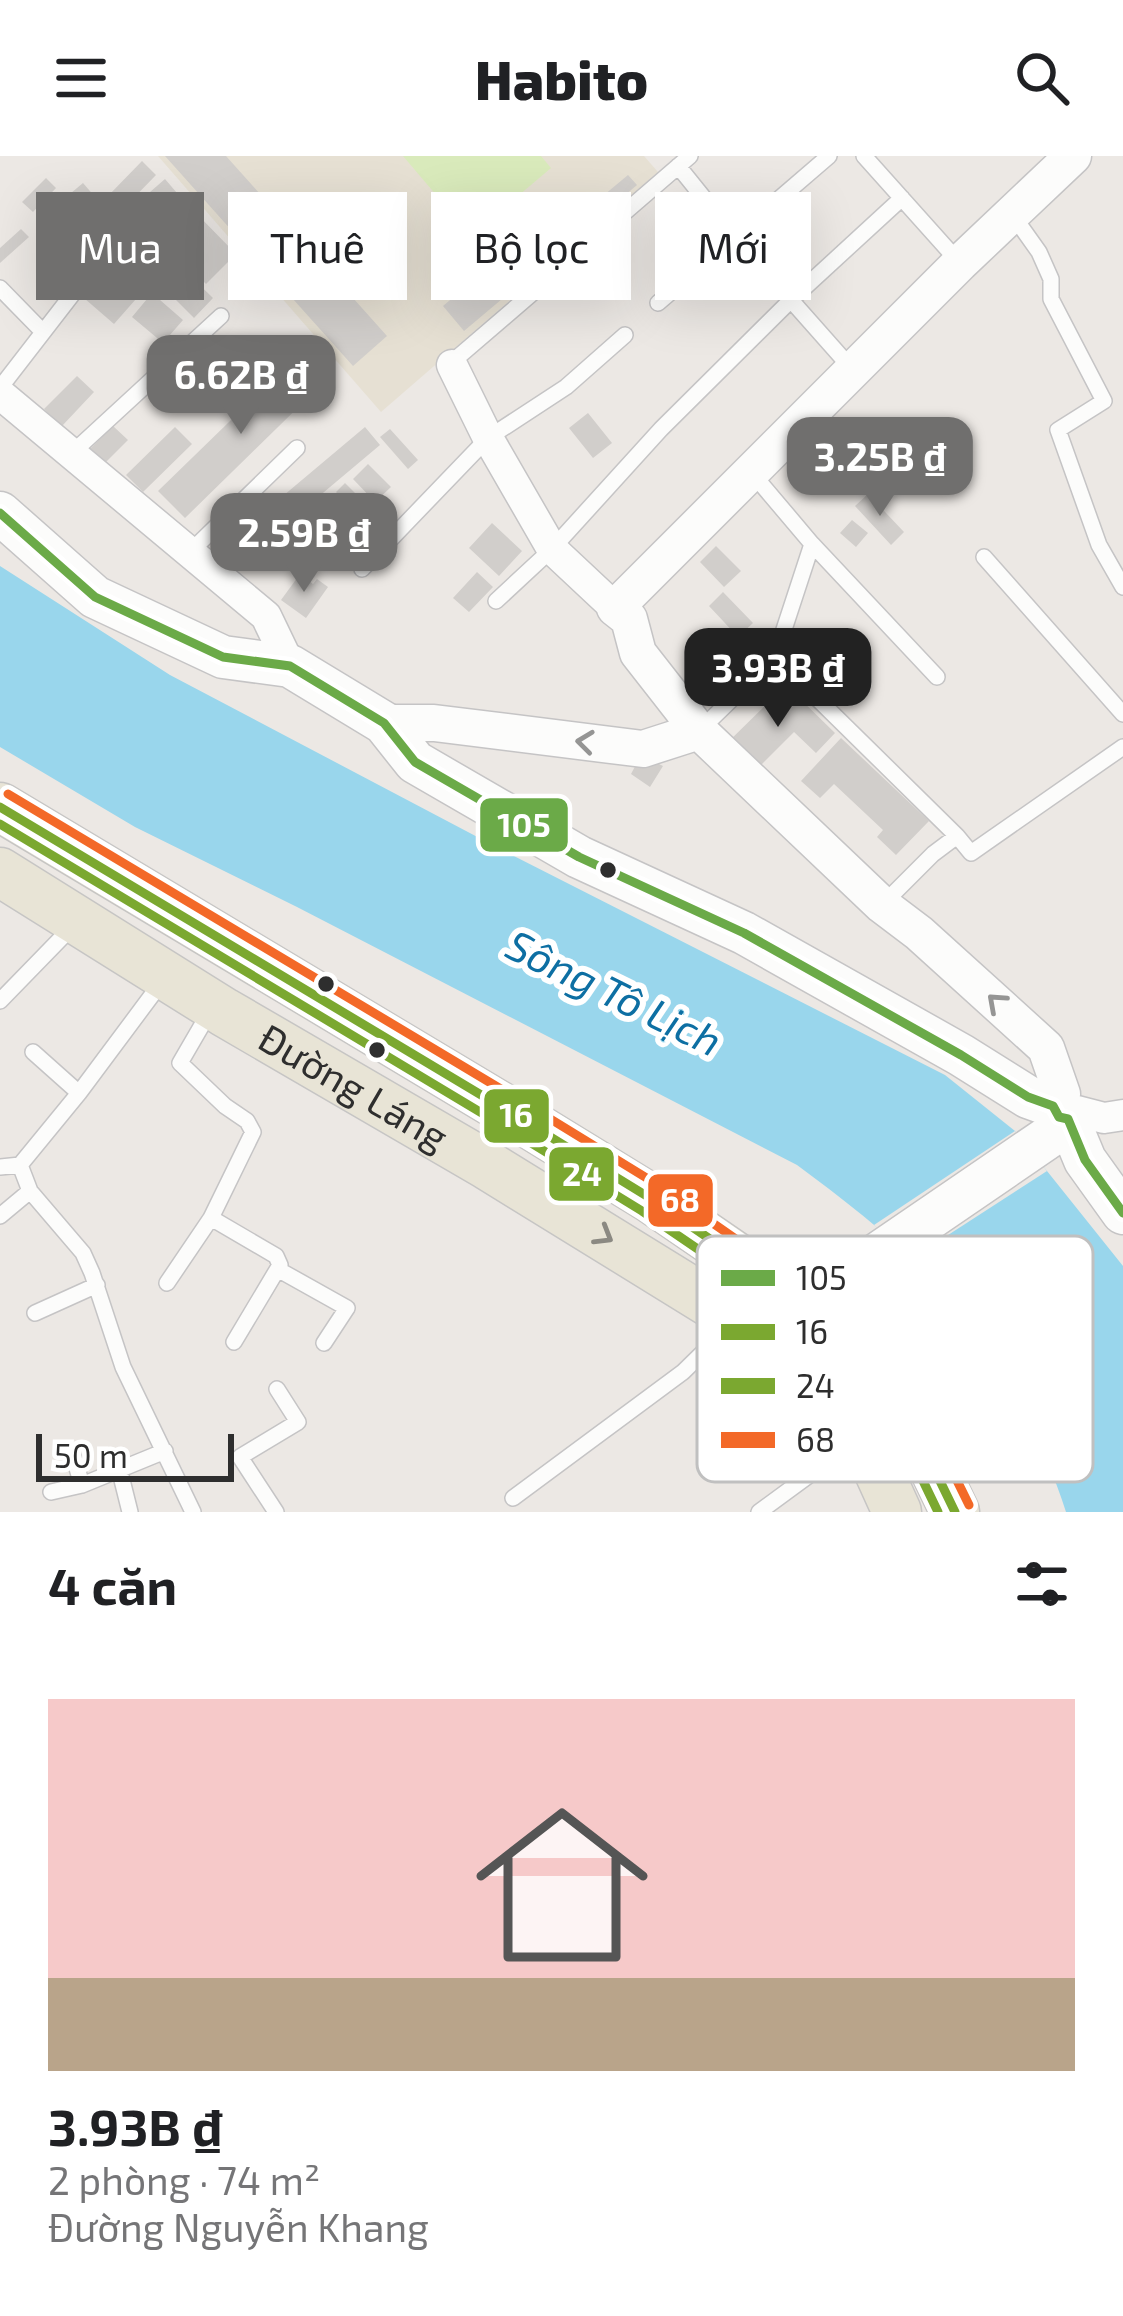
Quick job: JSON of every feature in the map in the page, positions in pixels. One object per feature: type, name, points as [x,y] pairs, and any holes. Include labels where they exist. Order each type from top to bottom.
[{"type":"main road","points":[[0,513],[95,597],[223,657],[290,666],[384,723],[415,762],[579,857],[744,933],[1028,1097],[1065,1110],[1085,1160],[1123,1213]]},
{"type":"main road","name":"Đường Láng","points":[[0,807],[518,1117],[705,1236]]},
{"type":"main road","name":"Đường Láng","points":[[0,872],[166,977],[488,1165],[697,1295]]},
{"type":"main road","points":[[902,1236],[1057,1132],[1065,1110]]},
{"type":"main road","points":[[488,1165],[518,1117]]},
{"type":"main road","name":"Đường Láng","points":[[884,1482],[897,1512]]},
{"type":"main road","name":"Đường Láng","points":[[940,1482],[955,1512]]},
{"type":"street","points":[[615,608],[1064,159]]},
{"type":"street","points":[[448,360],[552,549],[629,619],[638,653],[699,731],[882,905],[920,933],[1046,1048],[1065,1110],[1105,1118],[1123,1114]]},
{"type":"street","points":[[0,391],[266,616],[290,666]]},
{"type":"street","points":[[384,723],[434,723],[643,749],[699,731]]},
{"type":"lane","points":[[788,192],[829,156]]},
{"type":"lane","points":[[864,156],[960,263]]},
{"type":"lane","points":[[631,207],[684,161],[705,192]]},
{"type":"lane","points":[[811,282],[902,198]]},
{"type":"lane","points":[[1012,214],[1039,251],[1051,279],[1052,299],[1104,401],[1058,430],[1100,545],[1123,587]]},
{"type":"lane","points":[[0,288],[43,332]]},
{"type":"lane","points":[[0,391],[68,300]]},
{"type":"lane","points":[[448,360],[522,300]]},
{"type":"lane","points":[[658,303],[662,300]]},
{"type":"lane","points":[[496,601],[791,300],[854,371]]},
{"type":"lane","points":[[70,454],[221,316]]},
{"type":"lane","points":[[362,568],[488,438],[566,387],[625,335]]},
{"type":"lane","points":[[189,553],[297,448]]},
{"type":"lane","points":[[752,473],[937,677]]},
{"type":"lane","points":[[699,731],[775,657],[812,544]]},
{"type":"lane","points":[[984,557],[1123,714]]},
{"type":"lane","points":[[775,657],[971,853],[1123,747]]},
{"type":"lane","points":[[882,905],[957,836]]},
{"type":"lane","points":[[0,1001],[78,920]]},
{"type":"lane","points":[[0,1167],[20,1165],[166,977]]},
{"type":"lane","points":[[167,1282],[211,1218],[253,1132],[247,1121],[180,1063],[213,1005]]},
{"type":"lane","points":[[33,1052],[79,1093]]},
{"type":"lane","points":[[20,1165],[30,1191],[82,1253],[123,1367],[193,1512]]},
{"type":"lane","points":[[0,1216],[30,1191]]},
{"type":"lane","points":[[211,1218],[276,1256],[280,1265],[234,1342]]},
{"type":"lane","points":[[279,1270],[347,1308],[324,1343]]},
{"type":"lane","points":[[60,1311],[98,1290]]},
{"type":"lane","points":[[35,1313],[98,1290]]},
{"type":"lane","points":[[513,1498],[697,1358]]},
{"type":"lane","points":[[276,1512],[240,1457],[298,1423],[277,1389]]},
{"type":"lane","points":[[51,1492],[82,1485],[165,1451]]},
{"type":"lane","points":[[74,1459],[82,1485]]},
{"type":"lane","points":[[118,1468],[130,1512]]},
{"type":"lane","points":[[759,1512],[800,1482]]},
{"type":"shaded area","points":[[158,156],[644,156],[658,172],[631,195],[431,192],[431,300],[510,300],[381,412],[283,300],[407,300],[407,192],[228,192],[228,236],[204,209],[204,192],[189,192]]},
{"type":"green space","points":[[403,156],[541,156],[551,168],[523,192],[434,192]]},
{"type":"water","name":"Sông Tô Lịch","points":[[0,566],[170,675],[945,1075],[1015,1131],[1123,1266],[1123,1512],[1066,1512],[1055,1482],[1093,1482],[1093,1236],[886,1236],[797,1165],[135,827],[0,747]]},
{"type":"pier","points":[[1015,1131],[1047,1171],[947,1236],[886,1236],[874,1225]]},
{"type":"building","points":[[165,156],[226,156],[258,192],[228,192],[228,226],[204,200],[204,192],[197,192]]},
{"type":"building","points":[[142,161],[156,175],[139,192],[112,192]]},
{"type":"building","points":[[628,175],[637,185],[629,192],[608,192]]},
{"type":"building","points":[[46,178],[56,188],[36,192],[33,212],[22,202]]},
{"type":"building","points":[[165,179],[176,192],[150,192]]},
{"type":"building","points":[[204,221],[228,246],[228,262],[206,284]]},
{"type":"building","points":[[21,229],[29,237],[0,263],[0,248]]},
{"type":"building","points":[[204,289],[213,298],[194,318],[176,300],[204,300]]},
{"type":"building","points":[[86,300],[135,300],[114,324]]},
{"type":"building","points":[[146,300],[160,300],[183,320],[163,343],[132,317]]},
{"type":"building","points":[[294,300],[355,300],[387,336],[353,366]]},
{"type":"building","points":[[450,300],[501,300],[464,331],[443,306]]},
{"type":"building","points":[[297,356],[323,383],[185,518],[158,491]]},
{"type":"building","points":[[77,376],[94,392],[62,426],[44,409]]},
{"type":"building","points":[[588,413],[612,443],[593,458],[569,428]]},
{"type":"building","points":[[113,426],[128,440],[105,463],[90,449]]},
{"type":"building","points":[[175,427],[192,444],[143,492],[126,475]]},
{"type":"building","points":[[365,427],[380,445],[286,524],[271,506]]},
{"type":"building","points":[[390,429],[418,460],[408,469],[380,437]]},
{"type":"building","points":[[368,464],[391,487],[375,502],[353,479]]},
{"type":"building","points":[[345,483],[367,505],[357,515],[336,492]]},
{"type":"building","points":[[868,494],[904,532],[891,545],[855,506]]},
{"type":"building","points":[[332,497],[368,532],[357,543],[321,508]]},
{"type":"building","points":[[852,520],[868,533],[856,547],[840,533]]},
{"type":"building","points":[[492,523],[522,551],[499,576],[469,548]]},
{"type":"building","points":[[278,534],[302,555],[290,569],[266,548]]},
{"type":"building","points":[[716,546],[741,571],[724,587],[700,562]]},
{"type":"building","points":[[477,572],[493,587],[469,612],[453,598]]},
{"type":"building","points":[[300,574],[328,587],[306,618],[281,600]]},
{"type":"building","points":[[723,592],[753,623],[738,637],[709,606]]},
{"type":"building","points":[[786,685],[835,733],[816,753],[794,732],[752,774],[724,746]]},
{"type":"building","points":[[841,738],[929,821],[896,855],[877,837],[883,830],[834,784],[820,798],[801,781]]},
{"type":"building","points":[[641,755],[663,766],[650,787],[631,774]]},
{"type":"transit line","name":"105","points":[[0,513],[95,597],[223,657],[290,666],[384,723],[415,762],[579,857],[744,933],[1028,1097],[1053,1106],[1059,1117],[1068,1119]]},
{"type":"transit line","name":"68","points":[[8,794],[526,1104],[731,1236]]},
{"type":"transit line","name":"16","points":[[0,807],[518,1117],[705,1236]]},
{"type":"transit line","name":"24","points":[[0,824],[510,1130],[697,1249]]},
{"type":"transit line","name":"105","points":[[1068,1119],[1085,1160],[1123,1213]]},
{"type":"transit line","name":"24","points":[[924,1482],[938,1512]]},
{"type":"transit line","name":"16","points":[[940,1482],[955,1512]]},
{"type":"transit line","name":"68","points":[[958,1482],[969,1505]]}]
